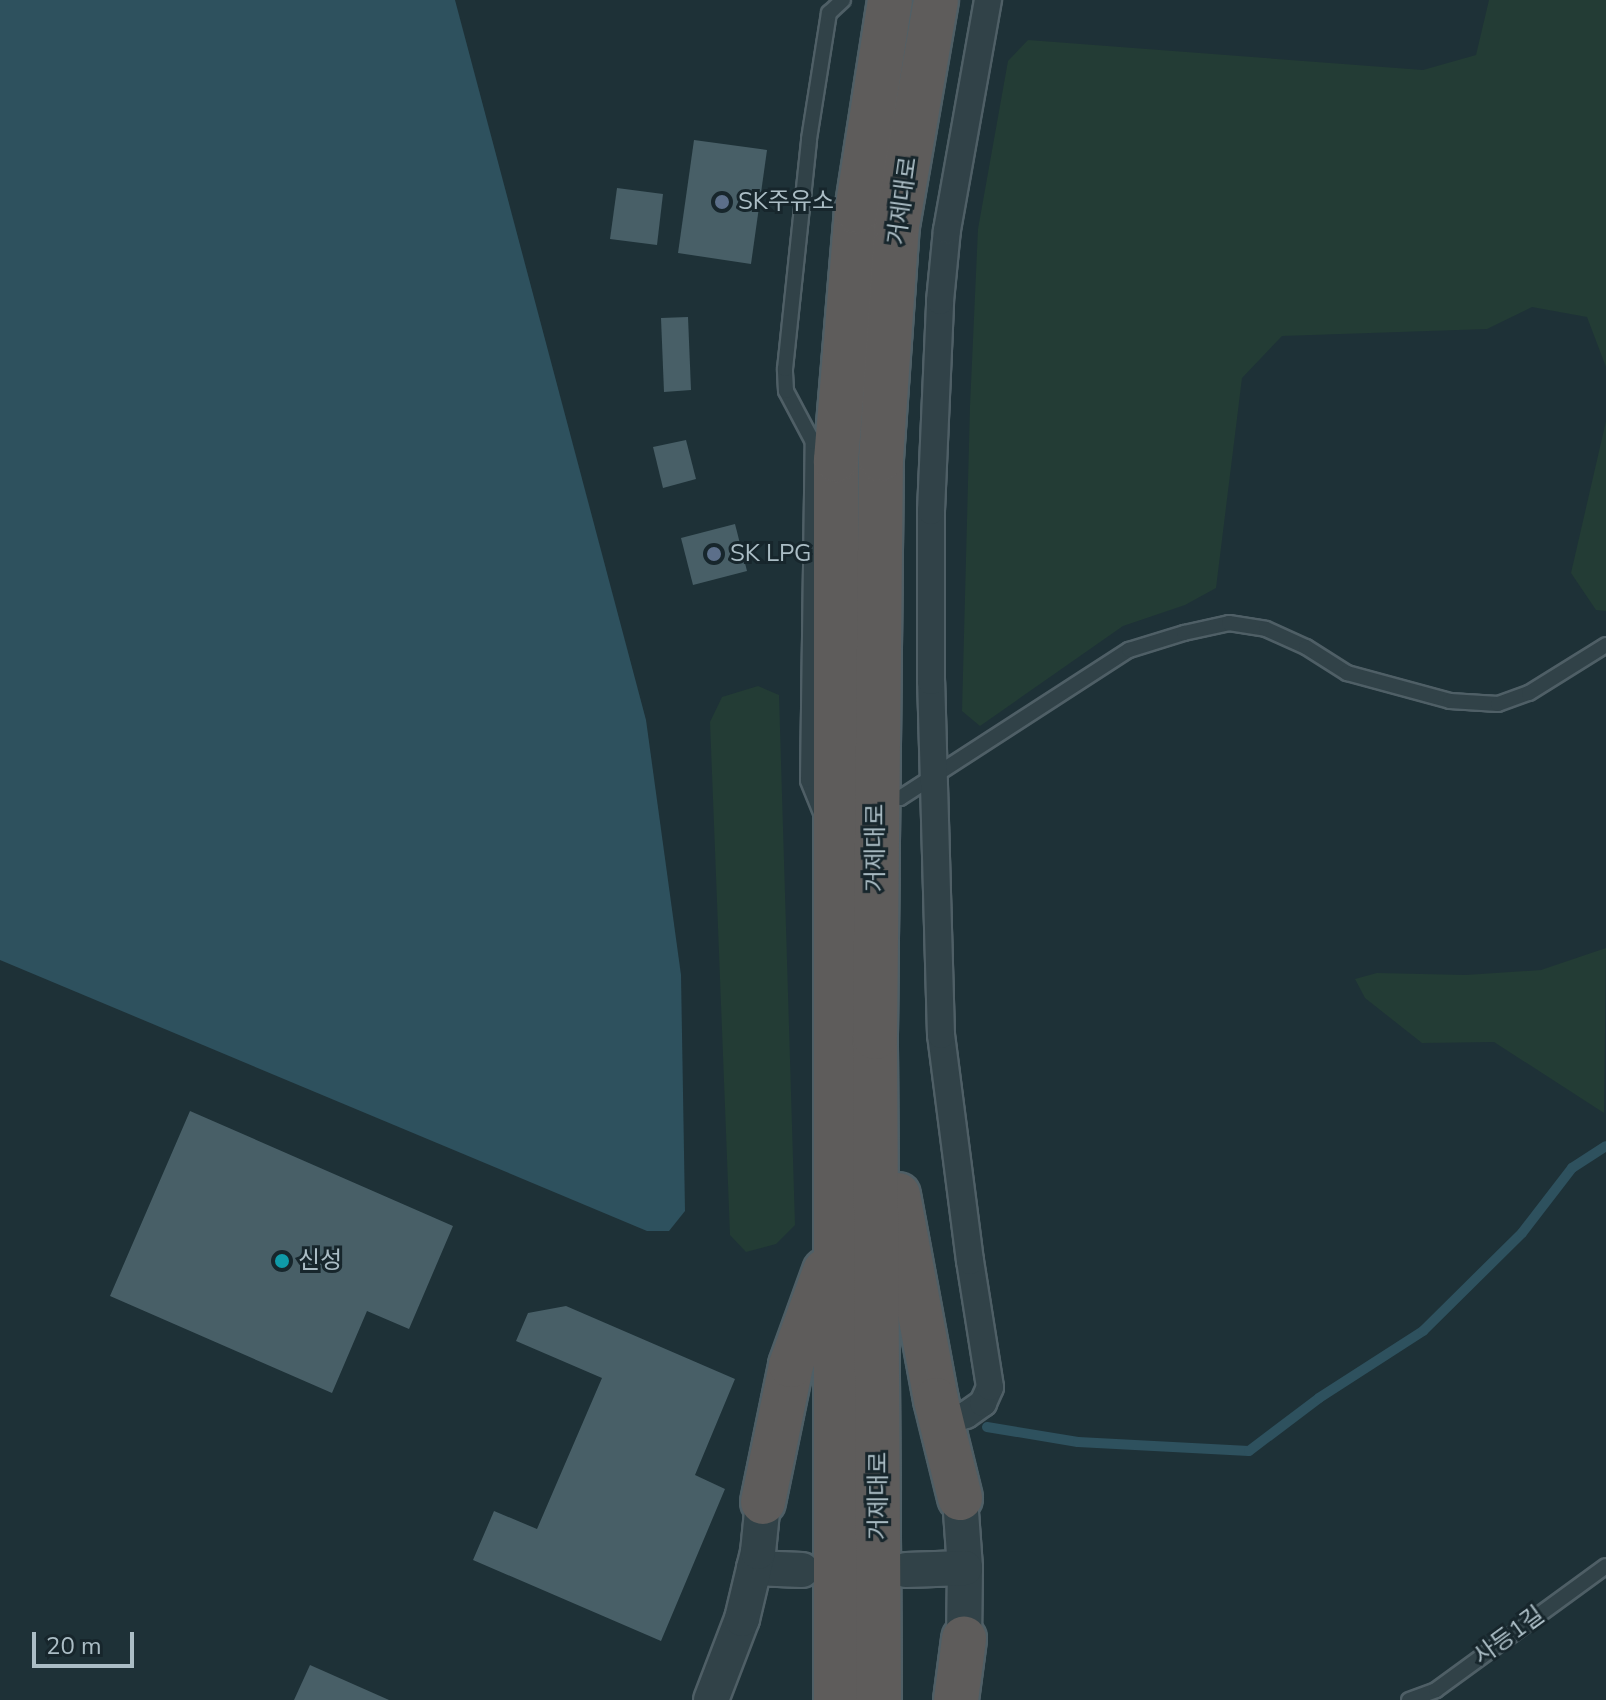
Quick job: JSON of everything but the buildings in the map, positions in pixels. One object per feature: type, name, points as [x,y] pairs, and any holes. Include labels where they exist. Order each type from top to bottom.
[{"type":"highway","name":"거제대로","points":[[836,1700],[836,460],[857,211],[890,0]]},
{"type":"highway","name":"거제대로","points":[[879,1700],[875,1037],[881,459],[897,226],[936,0]]},
{"type":"highway","points":[[875,1037],[906,1250],[960,1498]]},
{"type":"highway","points":[[763,1502],[791,1365],[835,1242]]},
{"type":"highway","points":[[956,1700],[964,1639]]},
{"type":"street","points":[[942,1424],[966,1415],[983,1403],[990,1387],[970,1261],[941,1035],[931,511],[940,301],[947,230],[988,0]]},
{"type":"street","points":[[960,1498],[965,1568],[964,1639]]},
{"type":"street","points":[[711,1700],[742,1619],[754,1568],[763,1502]]},
{"type":"street","points":[[754,1568],[802,1570]]},
{"type":"street","points":[[906,1570],[965,1568]]},
{"type":"lane","points":[[836,850],[808,780],[813,442],[786,391],[785,369],[809,139],[829,13],[843,0]]},
{"type":"lane","points":[[877,798],[900,798],[1129,650],[1214,626],[1229,623],[1266,629],[1306,647],[1347,673],[1402,690],[1450,701],[1498,704],[1529,693],[1606,645]]},
{"type":"lane","name":"사등1길","points":[[1409,1700],[1436,1690],[1606,1566]]},
{"type":"green space","points":[[1489,0],[1606,0],[1606,367],[1587,317],[1532,307],[1487,329],[1282,336],[1242,378],[1216,588],[1185,605],[1123,626],[980,726],[962,711],[970,406],[978,229],[1008,61],[1028,40],[1423,70],[1476,55]]},
{"type":"green space","points":[[1606,421],[1606,611],[1596,610],[1571,573]]},
{"type":"green space","points":[[758,686],[779,695],[795,1225],[776,1244],[746,1252],[730,1235],[710,722],[722,697]]},
{"type":"green space","points":[[1606,948],[1604,1113],[1494,1042],[1422,1043],[1365,998],[1355,979],[1377,973],[1466,975],[1541,970]]},
{"type":"water","points":[[0,0],[455,0],[646,720],[681,975],[685,1211],[669,1231],[647,1231],[0,960]]},
{"type":"waterway","points":[[987,1427],[1078,1442],[1249,1451],[1319,1398],[1423,1331],[1522,1233],[1572,1168],[1606,1146]]},
{"type":"place","name":"SK주유소","points":[[722,202]]},
{"type":"place","name":"SK LPG","points":[[714,554]]},
{"type":"place","name":"신성","points":[[282,1261]]}]
